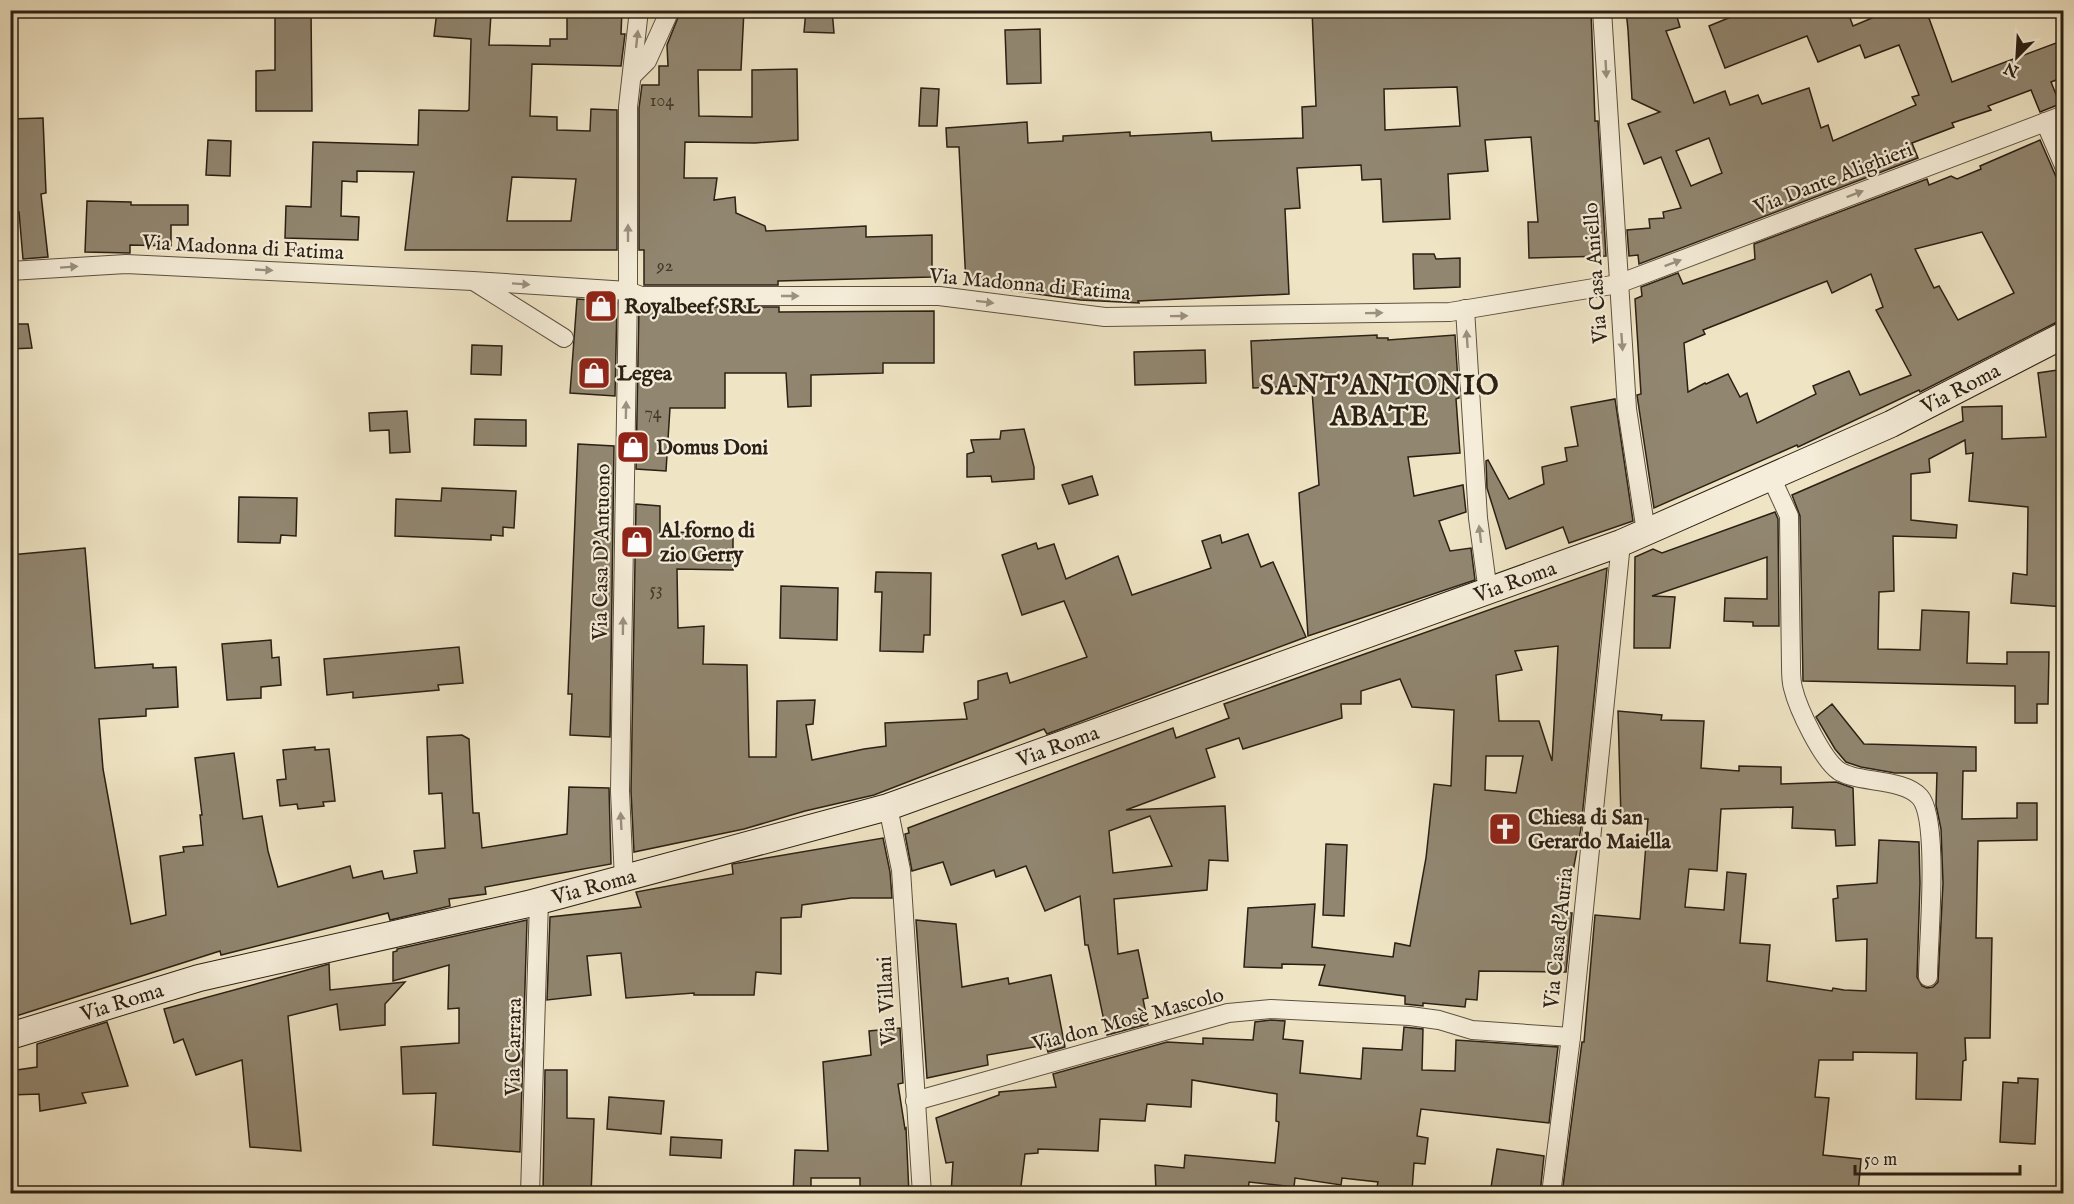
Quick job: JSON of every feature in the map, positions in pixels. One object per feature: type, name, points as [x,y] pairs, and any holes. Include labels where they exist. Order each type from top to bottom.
[{"type":"main road","name":"Via Roma","points":[[10,1035],[199,978],[624,880],[888,807],[1621,543],[1891,424],[2064,335]]},
{"type":"street","name":"Via Casa D'Antuono","points":[[624,880],[620,791],[628,107],[639,10]]},
{"type":"street","points":[[633,75],[647,61],[670,10]]},
{"type":"street","name":"Via Casa Aniello","points":[[1602,10],[1627,409],[1647,532]]},
{"type":"street","name":"Via Dante Alighieri","points":[[1618,284],[2064,115]]},
{"type":"street","points":[[2045,122],[2064,166]]},
{"type":"street","name":"Via Madonna di Fatima","points":[[10,271],[126,264],[473,281],[627,291],[641,296],[939,296],[1105,317],[1450,312],[1618,284]]},
{"type":"street","name":"Via Madonna di Fatima","points":[[473,281],[564,338]]},
{"type":"street","points":[[1465,309],[1478,519],[1488,592]]},
{"type":"street","points":[[1771,477],[1789,516],[1792,687],[1802,715],[1829,761],[1839,771],[1852,777],[1897,784],[1920,797],[1927,811],[1931,840],[1928,977]]},
{"type":"street","name":"Via Casa d'Auria","points":[[1551,1194],[1570,1037],[1621,543]]},
{"type":"street","name":"Via Villani","points":[[888,807],[901,870],[922,1194]]},
{"type":"street","name":"Via Carrara","points":[[531,1194],[539,901]]},
{"type":"street","name":"Via don Mosè Mascolo","points":[[915,1101],[1228,1013],[1271,1009],[1410,1016],[1439,1020],[1472,1030],[1570,1037]]},
{"type":"building","points":[[275,10],[311,10],[312,111],[256,111],[256,71],[275,70]]},
{"type":"building","points":[[587,10],[622,10],[621,34],[625,34],[621,66],[532,64],[530,116],[557,117],[557,130],[590,131],[591,109],[617,110],[617,250],[405,250],[414,172],[357,171],[357,182],[342,181],[341,216],[359,217],[358,240],[285,238],[286,206],[311,207],[313,142],[418,145],[419,110],[469,110],[471,39],[434,36],[437,11],[491,14],[489,45],[550,46],[550,39],[567,39],[567,15],[587,16]],"holes":[[[512,177],[576,179],[571,221],[507,221]]]},
{"type":"building","points":[[681,10],[744,10],[741,70],[698,70],[699,116],[752,117],[752,70],[797,69],[798,140],[755,143],[685,142],[684,178],[717,178],[714,200],[735,197],[736,213],[765,226],[766,231],[866,226],[866,237],[932,235],[932,277],[778,281],[778,285],[644,285],[644,250],[639,250],[639,108],[642,85],[659,85],[659,66],[668,66],[667,45]]},
{"type":"building","points":[[806,10],[832,10],[834,33],[804,32]]},
{"type":"building","points":[[1312,10],[1591,10],[1595,121],[1598,121],[1606,256],[1529,258],[1528,222],[1538,222],[1531,137],[1485,140],[1488,171],[1448,174],[1450,219],[1383,222],[1381,179],[1362,180],[1361,165],[1297,168],[1300,208],[1285,209],[1289,294],[1138,301],[1139,303],[1080,300],[966,284],[959,147],[947,147],[946,128],[1027,122],[1028,143],[1063,141],[1063,136],[1130,132],[1130,136],[1211,132],[1212,141],[1303,138],[1302,107],[1316,106]],"holes":[[[1457,87],[1460,126],[1385,130],[1384,89]]]},
{"type":"building","points":[[1626,10],[1675,10],[1680,27],[1666,31],[1694,103],[1725,91],[1730,105],[1758,95],[1762,104],[1809,88],[1821,128],[1828,125],[1833,141],[1916,105],[1912,97],[1919,95],[1899,45],[1865,58],[1860,45],[1818,62],[1807,36],[1725,68],[1709,26],[1748,10],[1847,10],[1853,26],[1891,10],[1926,10],[1952,82],[2064,40],[2064,77],[2051,82],[2060,104],[2040,112],[2031,90],[1988,106],[1991,110],[1952,123],[1954,127],[1912,143],[1918,158],[1639,264],[1638,255],[1629,256],[1627,230],[1650,228],[1649,219],[1664,218],[1663,212],[1681,208],[1661,157],[1644,164],[1628,124],[1660,112],[1632,99]],"holes":[[[1709,138],[1722,173],[1691,186],[1676,151]]]},
{"type":"building","points":[[1040,29],[1041,83],[1007,84],[1005,30]]},
{"type":"building","points":[[921,88],[939,89],[937,126],[919,126]]},
{"type":"building","points":[[43,118],[46,193],[41,194],[48,257],[23,259],[19,212],[10,212],[10,119]]},
{"type":"building","points":[[208,140],[231,141],[230,176],[206,175]]},
{"type":"building","points":[[2040,140],[2064,195],[2064,320],[1920,392],[1919,390],[1798,447],[1797,445],[1654,508],[1637,395],[1641,394],[1635,299],[1642,296],[1641,287],[1678,273],[1683,284],[1755,259],[1754,244],[1927,179],[1929,185],[1951,176],[1957,179],[1981,169],[1980,166]],"holes":[[[1982,232],[2014,293],[1958,320],[1939,286],[1934,288],[1915,249]],[[1871,274],[1883,307],[1876,310],[1911,375],[1860,395],[1849,371],[1813,386],[1816,394],[1757,423],[1747,393],[1740,397],[1728,374],[1688,392],[1684,343],[1705,334],[1703,330],[1827,281],[1832,293]]]},
{"type":"building","points":[[87,201],[131,202],[131,205],[188,205],[188,225],[171,225],[171,246],[130,245],[130,253],[85,252]]},
{"type":"building","points":[[1413,254],[1434,254],[1436,259],[1460,258],[1460,287],[1414,289]]},
{"type":"building","points":[[577,299],[617,302],[615,396],[570,393]]},
{"type":"building","points":[[639,307],[779,307],[779,312],[934,311],[934,363],[883,363],[883,373],[811,375],[811,406],[788,407],[786,373],[725,373],[725,408],[670,408],[666,471],[636,469]]},
{"type":"building","points":[[10,324],[28,324],[32,348],[10,349]]},
{"type":"building","points":[[1377,335],[1377,338],[1388,338],[1388,340],[1455,335],[1460,453],[1408,457],[1414,496],[1463,485],[1466,512],[1439,521],[1450,551],[1471,548],[1475,580],[1308,636],[1299,493],[1319,485],[1312,391],[1300,391],[1300,386],[1253,388],[1251,341]]},
{"type":"building","points":[[472,345],[502,346],[501,375],[471,374]]},
{"type":"building","points":[[1205,350],[1206,383],[1135,385],[1134,352]]},
{"type":"building","points":[[2064,369],[2064,607],[2011,603],[2013,573],[2027,575],[2028,507],[1969,501],[1973,453],[1966,454],[1965,440],[1929,459],[1930,472],[1911,474],[1911,520],[1957,525],[1956,538],[1893,536],[1894,591],[1879,592],[1878,649],[1920,650],[1922,610],[1969,612],[1967,663],[2007,664],[2007,652],[2049,652],[2048,704],[2037,704],[2037,723],[2015,723],[2015,686],[1803,681],[1800,516],[1792,495],[1963,421],[1962,407],[2002,406],[2002,439],[2046,437],[2038,373]]},
{"type":"building","points":[[1615,399],[1633,521],[1569,543],[1563,527],[1506,549],[1487,488],[1486,461],[1488,460],[1509,499],[1544,484],[1542,467],[1567,461],[1565,448],[1578,446],[1571,407]]},
{"type":"building","points":[[407,411],[410,452],[390,453],[389,430],[370,431],[369,413]]},
{"type":"building","points":[[475,419],[526,420],[526,446],[474,445]]},
{"type":"building","points":[[1024,429],[1034,467],[1034,479],[992,482],[991,476],[967,477],[967,454],[974,452],[971,440],[1000,439],[1001,431]]},
{"type":"building","points":[[578,444],[614,446],[610,737],[570,735],[572,694],[568,694]]},
{"type":"building","points":[[1092,476],[1098,495],[1069,504],[1062,485]]},
{"type":"building","points":[[442,488],[516,491],[514,528],[503,527],[503,536],[491,535],[491,540],[395,536],[396,499],[441,501]]},
{"type":"building","points":[[239,497],[297,498],[296,536],[281,535],[280,543],[238,542]]},
{"type":"building","points":[[636,504],[660,506],[660,532],[733,533],[733,570],[677,569],[678,628],[704,626],[703,664],[747,665],[749,757],[776,757],[777,701],[815,700],[813,724],[806,725],[812,760],[886,746],[885,723],[967,719],[964,703],[978,699],[978,681],[1007,673],[1010,683],[1087,657],[1064,601],[1022,615],[1002,555],[1036,543],[1038,549],[1054,544],[1066,579],[1118,556],[1132,595],[1211,568],[1202,541],[1220,535],[1222,543],[1248,534],[1261,567],[1273,562],[1306,637],[1047,734],[1044,729],[874,795],[805,811],[744,829],[634,852],[631,791]]},
{"type":"building","points":[[1775,512],[1778,519],[1779,626],[1753,626],[1753,622],[1724,621],[1725,598],[1767,599],[1767,557],[1652,596],[1675,597],[1670,648],[1634,648],[1635,557],[1653,549],[1662,553]]},
{"type":"building","points":[[85,548],[95,668],[153,664],[153,668],[176,667],[178,707],[146,709],[146,716],[99,719],[103,769],[131,924],[166,915],[160,856],[184,852],[183,847],[203,845],[195,758],[234,753],[243,819],[262,816],[268,851],[278,887],[350,866],[353,878],[382,871],[384,879],[417,873],[414,851],[445,848],[442,793],[429,794],[427,737],[462,735],[469,739],[473,813],[479,813],[482,848],[567,834],[569,787],[609,788],[611,864],[485,887],[486,894],[449,899],[450,906],[390,920],[388,913],[221,955],[220,951],[10,1018],[10,762],[16,761],[10,698],[10,555]]},
{"type":"building","points":[[1607,568],[1581,828],[1569,893],[1568,913],[1572,913],[1566,972],[1479,971],[1477,1000],[1466,999],[1465,1007],[1423,1003],[1423,1006],[1405,1004],[1405,996],[1319,985],[1325,965],[1282,964],[1282,968],[1244,967],[1248,908],[1315,904],[1312,947],[1393,957],[1395,943],[1410,946],[1426,858],[1434,784],[1451,786],[1454,710],[1412,707],[1400,679],[1361,691],[1361,704],[1341,704],[1342,718],[1243,749],[1239,738],[1206,749],[1215,777],[1126,810],[1225,806],[1228,861],[1209,860],[1207,890],[1114,899],[1118,954],[1138,950],[1148,998],[1143,999],[1148,1024],[1107,1035],[1088,945],[1085,945],[1080,896],[1045,911],[1026,866],[996,877],[994,870],[951,885],[943,862],[912,871],[905,834],[909,833],[908,828],[1173,728],[1176,738],[1229,718],[1224,704]],"holes":[[[1558,646],[1554,725],[1552,761],[1539,721],[1499,721],[1496,675],[1522,670],[1515,651]],[[1486,756],[1523,756],[1516,793],[1485,790]],[[1150,816],[1172,866],[1113,873],[1109,831]]]},
{"type":"building","points":[[876,572],[931,573],[930,635],[924,635],[923,652],[880,651],[882,592],[875,592]]},
{"type":"building","points":[[781,586],[838,588],[837,640],[780,638]]},
{"type":"building","points":[[271,640],[272,658],[279,657],[281,685],[261,687],[261,698],[227,700],[222,644]]},
{"type":"building","points":[[459,647],[463,683],[438,685],[439,690],[353,698],[353,692],[327,695],[324,659]]},
{"type":"building","points":[[1832,704],[1864,744],[1976,747],[1976,771],[1963,771],[1962,819],[2017,818],[2017,803],[2037,803],[2037,840],[1978,841],[1976,938],[1992,938],[1990,1038],[1965,1038],[1966,1060],[1963,1061],[1961,1100],[1916,1099],[1917,1053],[1853,1052],[1853,1060],[1819,1060],[1815,1097],[1829,1098],[1823,1155],[1861,1159],[1858,1194],[1562,1194],[1582,1042],[1584,1042],[1595,915],[1640,919],[1648,819],[1621,819],[1618,711],[1662,715],[1661,720],[1704,721],[1701,768],[1739,771],[1739,766],[1781,767],[1781,784],[1836,782],[1853,788],[1855,845],[1836,846],[1835,830],[1792,828],[1793,807],[1721,809],[1717,871],[1689,869],[1685,907],[1724,910],[1727,872],[1746,874],[1740,943],[1770,945],[1767,981],[1832,991],[1833,988],[1866,991],[1867,939],[1836,941],[1833,899],[1838,898],[1837,886],[1877,883],[1879,840],[1919,842],[1917,977],[1922,986],[1927,988],[1933,987],[1938,982],[1943,883],[1941,829],[1936,805],[1937,773],[1895,773],[1846,762],[1835,749],[1816,717]]},
{"type":"building","points":[[315,747],[315,750],[329,749],[335,801],[323,802],[324,806],[298,809],[297,804],[280,806],[277,780],[286,779],[283,750]]},
{"type":"building","points":[[883,838],[890,872],[892,898],[851,898],[802,905],[801,917],[781,918],[781,974],[756,972],[754,995],[694,995],[694,993],[626,998],[621,953],[587,956],[591,995],[547,1000],[550,917],[641,907],[636,892],[733,874],[732,864]]},
{"type":"building","points":[[1326,844],[1347,845],[1344,916],[1323,915]]},
{"type":"building","points":[[527,920],[520,1152],[433,1145],[436,1093],[403,1094],[401,1047],[459,1043],[459,1008],[448,1009],[449,965],[393,981],[393,952],[397,949]]},
{"type":"building","points":[[916,920],[956,924],[962,987],[1008,978],[1009,984],[1051,975],[1065,1047],[1048,1052],[1046,1045],[987,1055],[988,1065],[927,1078]]},
{"type":"building","points":[[329,964],[330,990],[405,982],[385,1004],[385,1025],[340,1030],[337,1004],[288,1016],[301,1151],[250,1147],[242,1060],[196,1075],[183,1039],[174,1043],[164,1009]]},
{"type":"building","points":[[1285,1021],[1283,1039],[1303,1041],[1300,1073],[1361,1079],[1363,1048],[1402,1050],[1404,1027],[1423,1029],[1422,1070],[1455,1071],[1456,1040],[1558,1047],[1549,1123],[1421,1109],[1417,1136],[1428,1138],[1425,1164],[1414,1163],[1412,1191],[1377,1187],[1378,1182],[1342,1178],[1341,1185],[1295,1178],[1294,1187],[1249,1182],[1248,1194],[1156,1192],[1155,1165],[1184,1168],[1185,1155],[1275,1163],[1279,1122],[1276,1121],[1277,1094],[1192,1080],[1191,1107],[1147,1104],[1145,1121],[1100,1119],[1098,1151],[1038,1149],[1038,1153],[1025,1154],[1020,1194],[951,1194],[953,1162],[946,1163],[936,1118],[999,1095],[999,1092],[1056,1087],[1053,1074],[1167,1042],[1203,1044],[1203,1038],[1253,1040],[1255,1022]]},
{"type":"building","points":[[107,1022],[128,1086],[82,1093],[86,1103],[40,1111],[39,1094],[10,1095],[10,1071],[37,1067],[37,1044]]},
{"type":"building","points":[[900,1028],[903,1083],[898,1084],[906,1128],[909,1194],[860,1194],[860,1178],[811,1178],[811,1194],[793,1194],[795,1150],[828,1151],[823,1062],[871,1055],[869,1031]]},
{"type":"building","points":[[545,1070],[567,1070],[567,1118],[594,1119],[591,1194],[543,1194]]},
{"type":"building","points":[[2018,1078],[2038,1079],[2035,1144],[2000,1142],[2003,1082],[2018,1083]]},
{"type":"building","points":[[609,1097],[664,1101],[661,1134],[607,1129]]},
{"type":"building","points":[[671,1137],[722,1140],[721,1158],[670,1155]]},
{"type":"building","points":[[1497,1149],[1544,1156],[1540,1194],[1490,1194]]},
{"type":"place","name":"Royalbeef SRL","points":[[601,306]]},
{"type":"place","name":"Legea","points":[[594,373]]},
{"type":"place","name":"Domus Doni","points":[[633,447]]},
{"type":"place","name":"Al forno di zio Gerry","points":[[637,542]]},
{"type":"place","name":"Chiesa di San Gerardo Maiella","points":[[1505,829]]},
{"type":"district","name":"SANT'ANTONIO ABATE","points":[[1380,400]]}]
